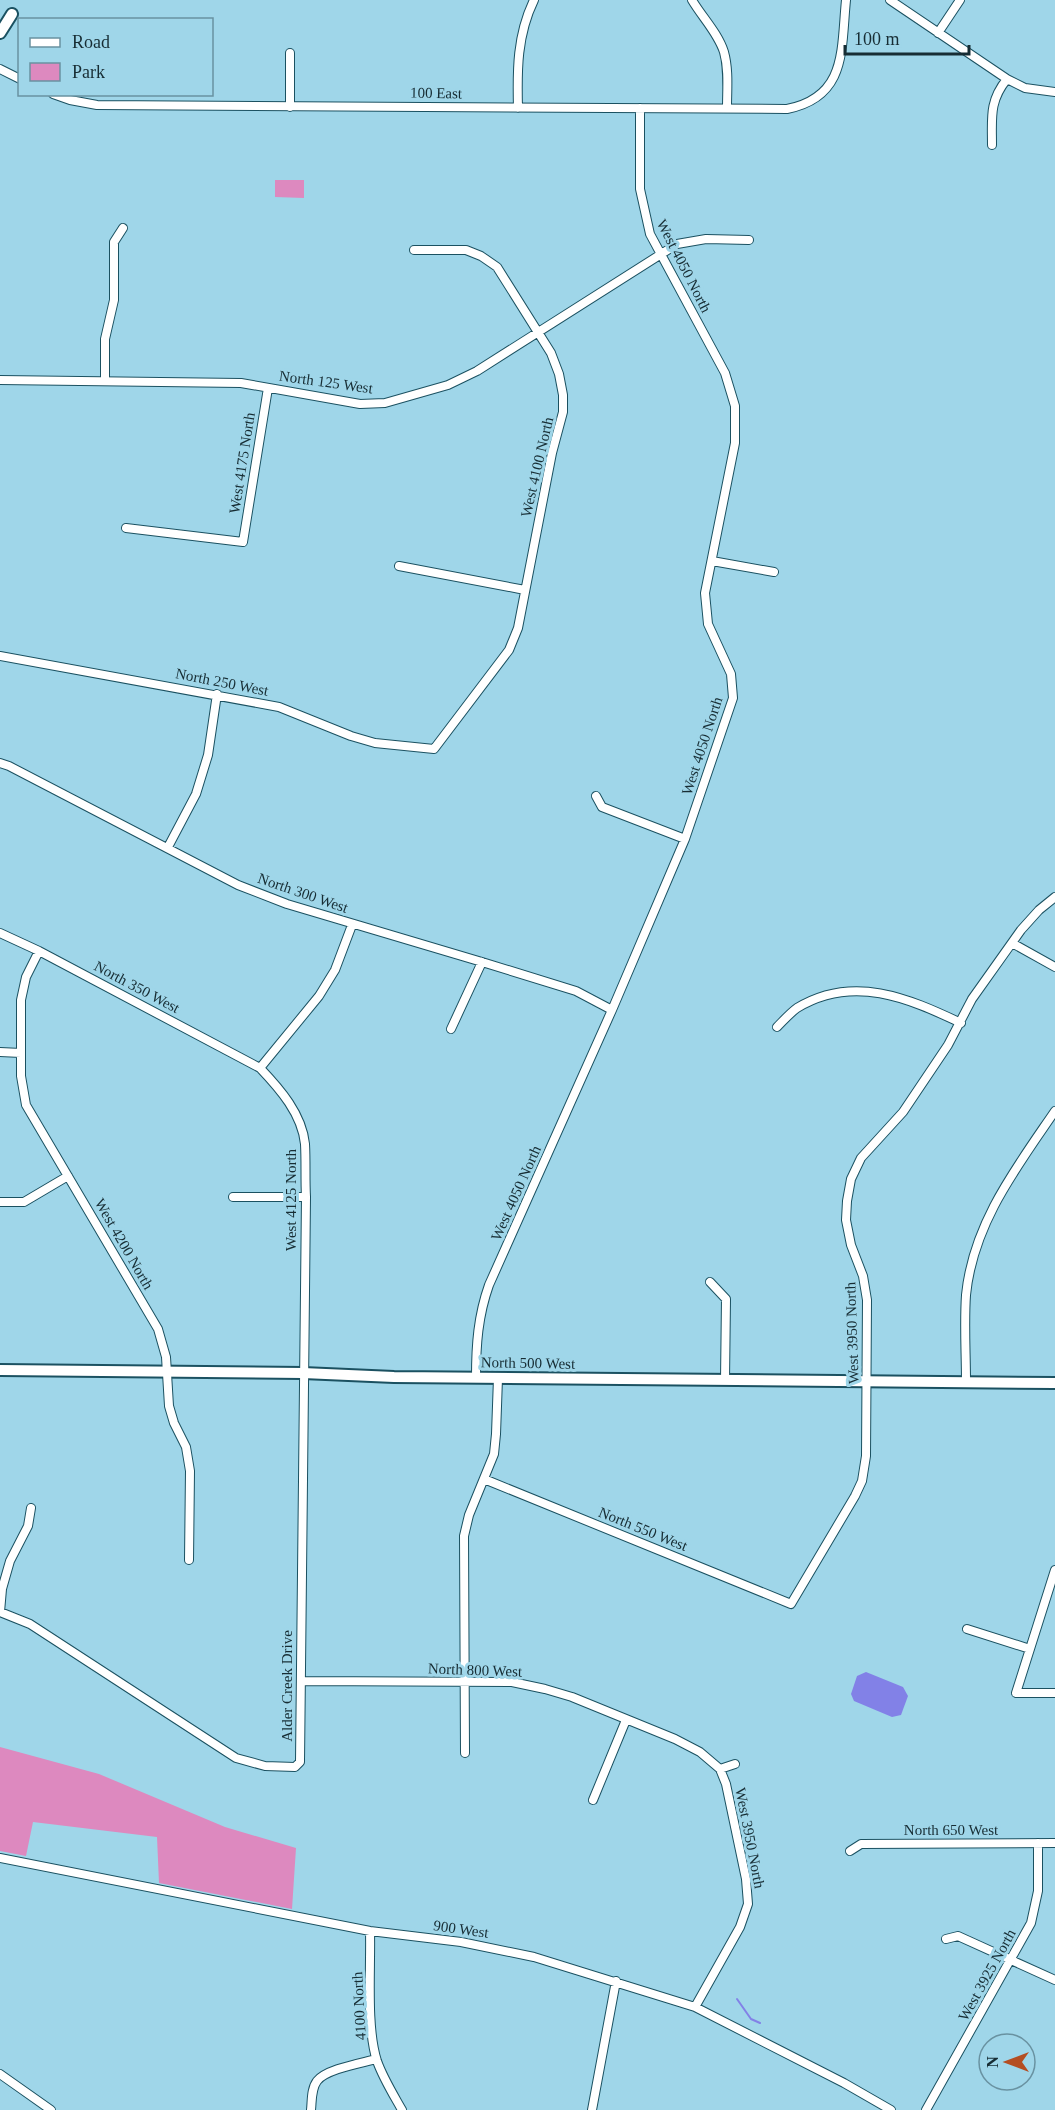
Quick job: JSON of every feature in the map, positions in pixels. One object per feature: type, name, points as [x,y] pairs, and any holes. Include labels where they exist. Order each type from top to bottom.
[{"type":"street","points":[[518,108],[518,51],[523,27],[534,0]]},
{"type":"street","points":[[692,0],[723,51],[727,70],[727,108]]},
{"type":"street","name":"100 East","points":[[59,96],[97,105],[787,109],[802,106],[817,98],[834,78],[839,63],[846,0]]},
{"type":"street","points":[[890,0],[1006,79],[1025,88],[1055,93]]},
{"type":"street","points":[[938,33],[960,0]]},
{"type":"street","points":[[0,33],[12,14]]},
{"type":"street","points":[[290,53],[290,106]]},
{"type":"street","points":[[0,69],[18,78]]},
{"type":"street","points":[[992,145],[993,103],[1006,79]]},
{"type":"street","name":"West 4050 North","points":[[476,1377],[477,1336],[482,1306],[489,1286],[612,1010],[685,839],[733,698],[731,674],[708,624],[705,593],[735,443],[735,406],[725,373],[650,234],[640,189],[640,108]]},
{"type":"street","points":[[105,381],[105,339],[114,300],[114,242],[123,228]]},
{"type":"street","name":"North 125 West","points":[[0,380],[210,381],[241,383],[360,404],[385,403],[448,385],[477,371],[677,244],[691,240],[749,240]]},
{"type":"street","name":"West 4100 North","points":[[414,250],[466,250],[481,256],[496,267],[551,353],[559,374],[563,395],[518,628],[509,650],[434,749]]},
{"type":"street","name":"West 4175 North","points":[[126,528],[243,543],[268,388]]},
{"type":"street","points":[[712,561],[774,572]]},
{"type":"street","points":[[399,566],[525,590]]},
{"type":"street","name":"North 250 West","points":[[0,656],[279,707],[351,736],[375,743],[434,749]]},
{"type":"street","points":[[168,847],[196,794],[208,755],[217,694]]},
{"type":"street","name":"North 300 West","points":[[0,763],[168,847],[238,885],[352,925],[482,962],[576,992],[612,1010]]},
{"type":"street","points":[[596,796],[602,807],[685,839]]},
{"type":"street","name":"West 3950 North","points":[[791,1604],[855,1496],[862,1481],[866,1456],[867,1300],[863,1276],[851,1245],[846,1221],[851,1179],[861,1158],[903,1112],[961,1023],[972,999],[1012,943],[1038,910],[1055,897]]},
{"type":"street","points":[[260,1068],[319,996],[335,970],[352,925]]},
{"type":"street","name":"North 350 West","points":[[0,933],[39,951],[260,1068]]},
{"type":"street","points":[[1012,943],[1055,967]]},
{"type":"street","name":"West 4200 North","points":[[39,951],[26,977],[21,1000],[21,1076],[26,1105],[158,1329],[165,1350],[169,1406],[174,1424],[186,1447],[190,1471],[189,1560]]},
{"type":"street","points":[[451,1029],[482,962]]},
{"type":"street","points":[[777,1027],[796,1009],[806,1004],[826,995],[856,991],[892,994],[961,1023]]},
{"type":"street","points":[[0,1052],[21,1053]]},
{"type":"street","name":"West 4125 North","points":[[260,1068],[278,1086],[298,1120],[304,1142],[306,1197],[303,1373]]},
{"type":"street","points":[[966,1382],[966,1294],[973,1259],[987,1218],[1005,1183],[1055,1111]]},
{"type":"street","points":[[0,1202],[24,1202],[68,1176]]},
{"type":"street","points":[[233,1197],[306,1197]]},
{"type":"street","points":[[710,1281],[726,1299],[725,1380]]},
{"type":"street","name":"North 500 West","points":[[0,1370],[303,1373],[498,1378],[1055,1383]]},
{"type":"street","name":"Alder Creek Drive","points":[[0,1612],[30,1624],[236,1758],[251,1763],[295,1767],[300,1762],[303,1373]]},
{"type":"street","points":[[465,1753],[464,1536],[469,1515],[494,1454],[498,1378]]},
{"type":"street","name":"North 550 West","points":[[484,1479],[791,1604]]},
{"type":"street","points":[[0,1612],[2,1588],[10,1561],[28,1526],[31,1508]]},
{"type":"street","points":[[1055,1570],[1016,1693],[1055,1693]]},
{"type":"street","points":[[967,1629],[1030,1649]]},
{"type":"street","name":"North 800 West","points":[[301,1681],[512,1682],[572,1697],[675,1739],[700,1752],[720,1769]]},
{"type":"street","points":[[593,1800],[626,1720]]},
{"type":"street","points":[[720,1769],[735,1764]]},
{"type":"street","name":"West 3950 North","points":[[695,2007],[740,1927],[748,1904],[746,1879],[726,1784],[720,1769]]},
{"type":"street","name":"West 3925 North","points":[[926,2110],[1031,1923],[1038,1891],[1038,1843]]},
{"type":"street","name":"North 650 West","points":[[850,1851],[861,1844],[1055,1843]]},
{"type":"street","name":"900 West","points":[[0,1858],[370,1931],[493,1947],[616,1981],[695,2007],[844,2083],[891,2110]]},
{"type":"street","name":"4100 North","points":[[370,1931],[371,2032],[376,2059],[402,2110]]},
{"type":"street","points":[[946,1939],[958,1936],[1055,1980]]},
{"type":"street","points":[[592,2110],[616,1981]]},
{"type":"street","points":[[311,2110],[313,2091],[317,2081],[326,2074],[376,2059]]},
{"type":"street","points":[[0,2075],[51,2110]]},
{"type":"green space","points":[[275,180],[304,180],[304,198],[275,197]]},
{"type":"green space","points":[[0,1747],[99,1774],[225,1827],[296,1848],[292,1909],[159,1883],[157,1837],[33,1822],[26,1856],[0,1851]]},
{"type":"shaded area","points":[[866,1672],[903,1687],[908,1696],[901,1715],[892,1717],[854,1701],[851,1694],[857,1676]]},
{"type":"waterway","points":[[737,1999],[751,2019],[760,2023]]}]
